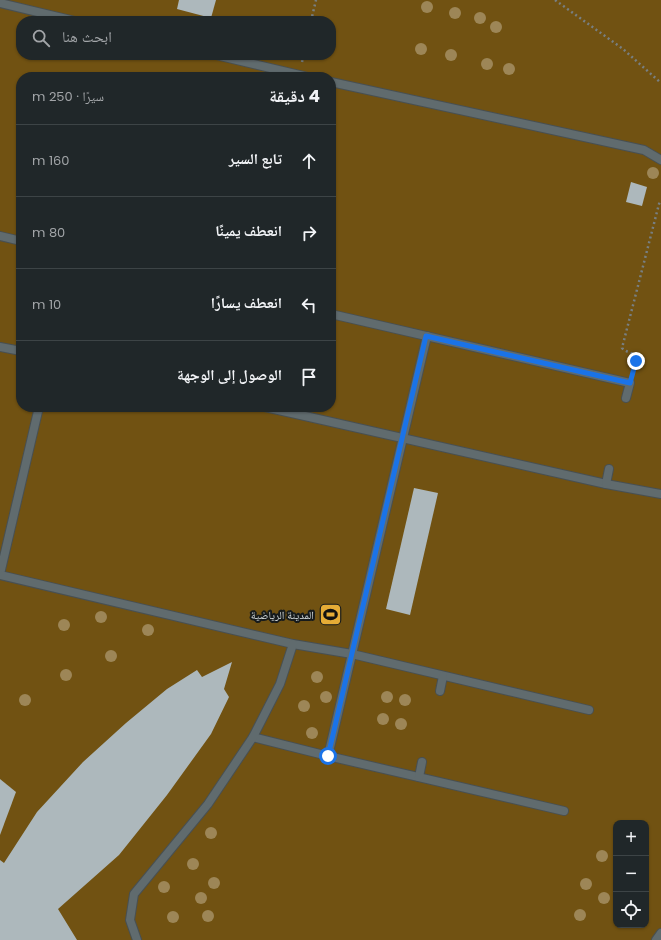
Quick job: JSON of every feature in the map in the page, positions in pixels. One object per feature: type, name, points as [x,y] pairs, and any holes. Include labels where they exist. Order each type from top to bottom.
[{"type":"lane","points":[[0,3],[54,16]]},
{"type":"lane","points":[[236,60],[286,72]]},
{"type":"lane","points":[[336,83],[644,150],[661,160]]},
{"type":"lane","points":[[0,236],[16,240]]},
{"type":"lane","points":[[336,315],[630,383],[626,398]]},
{"type":"lane","points":[[328,756],[426,336]]},
{"type":"lane","points":[[0,347],[16,350]]},
{"type":"lane","points":[[38,412],[0,575],[293,644],[352,654],[589,710]]},
{"type":"lane","points":[[288,412],[606,484],[661,494]]},
{"type":"lane","points":[[606,484],[609,469]]},
{"type":"lane","points":[[137,940],[130,920],[134,894],[208,804],[253,737],[280,684],[293,644]]},
{"type":"lane","points":[[440,691],[443,676]]},
{"type":"lane","points":[[253,737],[564,811]]},
{"type":"lane","points":[[419,777],[422,762]]},
{"type":"lane","points":[[656,940],[661,933]]},
{"type":"path","points":[[312,16],[316,0]]},
{"type":"path","points":[[556,0],[623,49],[661,83]]},
{"type":"path","points":[[630,383],[637,358],[622,348],[658,204],[661,200]]},
{"type":"shaded area","name":"المدينة الرياضية","points":[[0,0],[661,0],[661,940],[0,940]]},
{"type":"building","points":[[179,0],[216,0],[212,16],[203,16],[177,9]]},
{"type":"building","points":[[631,182],[647,187],[642,206],[626,202]]},
{"type":"building","points":[[414,488],[438,493],[410,615],[386,609]]},
{"type":"building","points":[[232,662],[224,689],[229,697],[211,734],[167,795],[119,855],[58,909],[77,940],[0,940],[0,860],[4,863],[37,812],[83,762],[126,723],[167,689],[197,670],[202,677]]},
{"type":"building","points":[[0,779],[16,792],[0,835]]},
{"type":"place","name":"المدينة الرياضية","points":[[330,615]]},
{"type":"route","points":[[328,756],[426,336],[630,383],[636,361]]}]
